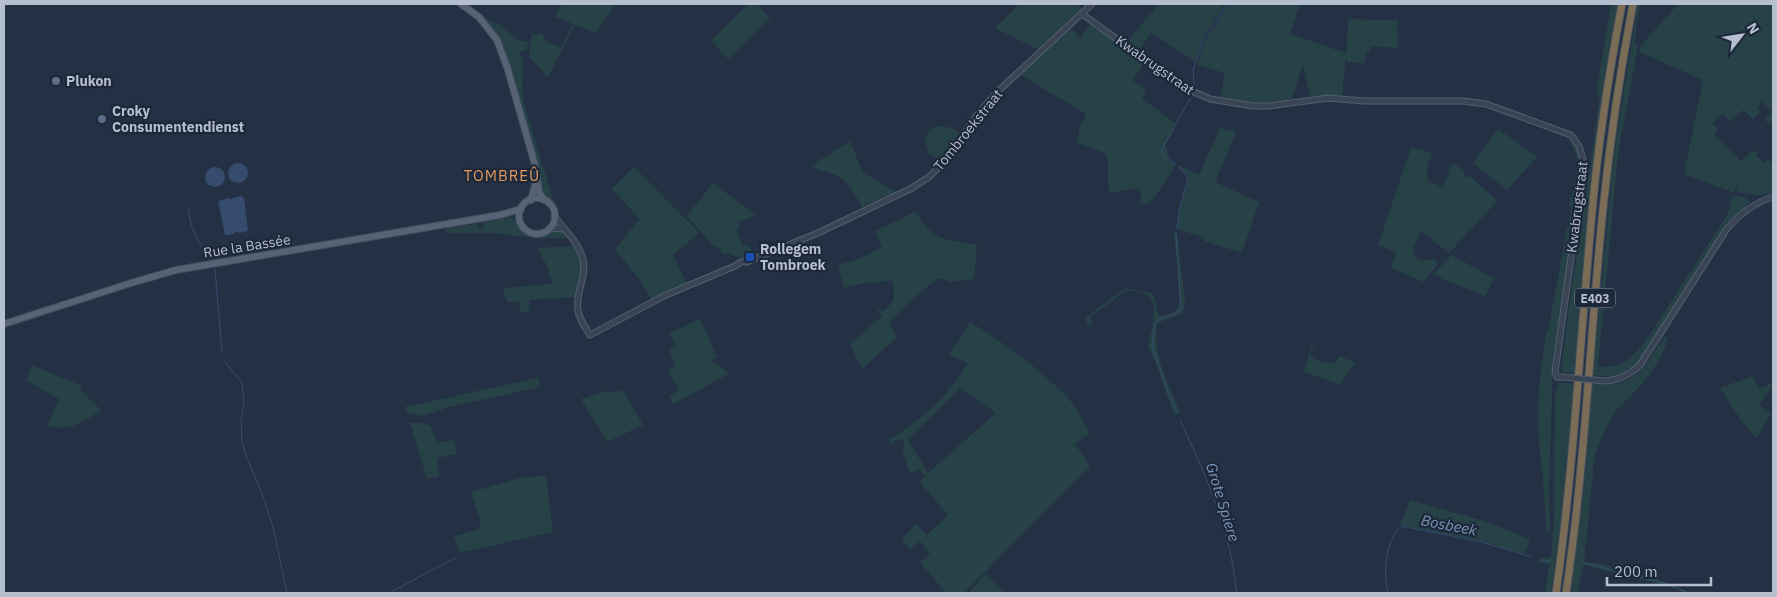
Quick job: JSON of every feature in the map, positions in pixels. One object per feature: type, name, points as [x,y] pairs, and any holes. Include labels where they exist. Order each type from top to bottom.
[{"type":"highway","name":"E403","points":[[1556,593],[1568,492],[1595,184],[1609,77],[1622,4]]},
{"type":"highway","name":"E403","points":[[1566,593],[1579,496],[1604,200],[1614,114],[1633,4]]},
{"type":"main road","points":[[461,4],[479,17],[497,40],[508,70],[534,165],[536,180],[544,200]]},
{"type":"main road","points":[[531,200],[536,180]]},
{"type":"main road","points":[[544,200],[554,209],[555,217],[551,228],[542,233],[534,233],[525,229],[521,222],[521,210],[526,202],[544,200]]},
{"type":"main road","name":"Rue la Bassée","points":[[4,324],[176,270],[500,216],[521,210]]},
{"type":"main road","name":"Rue la Bassée","points":[[500,216],[514,217],[521,222]]},
{"type":"street","name":"Tombroekstraat","points":[[567,230],[583,259],[583,276],[578,298],[578,310],[579,317],[590,335],[666,295],[735,266],[737,263],[747,262],[817,230],[824,229],[912,188],[932,174],[948,158],[974,119],[996,93],[1092,4]]},
{"type":"street","name":"Kwabrugstraat","points":[[1082,14],[1185,88],[1210,100],[1253,106],[1328,98],[1364,101],[1463,101],[1486,104],[1502,109],[1571,136],[1582,151],[1584,162],[1555,372],[1557,377],[1605,381],[1624,376],[1640,365],[1733,221],[1748,208],[1773,197]]},
{"type":"street","points":[[555,217],[567,230]]},
{"type":"street","points":[[551,228],[567,230]]},
{"type":"green space","points":[[561,4],[615,4],[596,33],[555,17]]},
{"type":"green space","points":[[748,4],[757,4],[770,18],[728,59],[711,40]]},
{"type":"green space","points":[[1019,4],[1077,4],[1082,9],[1039,50],[995,28]]},
{"type":"green space","points":[[1159,4],[1223,5],[1203,40],[1196,62],[1151,33],[1138,52],[1126,43]]},
{"type":"green space","points":[[1228,4],[1300,4],[1290,34],[1346,53],[1342,95],[1310,96],[1303,65],[1292,99],[1256,104],[1220,99],[1225,73],[1197,65],[1204,44]]},
{"type":"green space","points":[[1611,4],[1619,4],[1590,195],[1575,373],[1561,372],[1600,95],[1596,95]]},
{"type":"green space","points":[[1638,4],[1640,4],[1634,44],[1638,46],[1618,154],[1598,366],[1614,366],[1632,357],[1647,339],[1727,215],[1731,195],[1747,198],[1750,202],[1726,223],[1639,361],[1623,373],[1607,376],[1593,375],[1614,153]]},
{"type":"green space","points":[[1678,4],[1773,4],[1773,127],[1765,120],[1772,111],[1761,101],[1757,109],[1760,112],[1753,119],[1743,110],[1729,122],[1723,113],[1712,123],[1718,129],[1714,134],[1741,161],[1752,151],[1758,152],[1756,156],[1765,163],[1768,159],[1773,164],[1773,193],[1758,195],[1737,192],[1738,187],[1736,186],[1734,192],[1732,192],[1684,174],[1703,80],[1639,52],[1640,47]]},
{"type":"green space","points":[[483,16],[496,25],[498,23],[519,41],[528,42],[527,49],[520,53],[523,63],[523,100],[552,196],[551,199],[544,196],[540,190],[505,48]]},
{"type":"green space","points":[[1348,19],[1397,20],[1398,48],[1370,46],[1370,51],[1366,51],[1364,63],[1348,62],[1346,59]]},
{"type":"green space","points":[[1091,23],[1145,63],[1132,80],[1146,90],[1142,98],[1176,124],[1165,145],[1169,156],[1167,159],[1176,165],[1154,198],[1147,204],[1140,204],[1141,193],[1137,188],[1109,193],[1107,154],[1077,143],[1078,131],[1086,114],[1019,74],[1071,28],[1080,39]]},
{"type":"green space","points":[[572,26],[574,27],[548,77],[529,57],[532,33],[537,35],[541,33],[547,42],[561,48]]},
{"type":"green space","points":[[938,126],[952,128],[960,134],[942,161],[929,154],[926,145],[927,133]]},
{"type":"green space","points":[[1220,128],[1236,132],[1215,182],[1259,202],[1242,253],[1204,241],[1205,238],[1177,229],[1180,208],[1189,177],[1178,168],[1179,165],[1199,175]]},
{"type":"green space","points":[[1498,129],[1537,157],[1507,190],[1473,163]]},
{"type":"green space","points":[[1571,140],[1581,162],[1553,360],[1549,489],[1550,528],[1546,533],[1539,444],[1539,385],[1546,331],[1548,331],[1571,208],[1569,205],[1577,172],[1576,156],[1569,142]]},
{"type":"green space","points":[[850,141],[864,173],[895,192],[862,207],[857,197],[843,180],[811,166]]},
{"type":"green space","points":[[1411,148],[1433,153],[1428,164],[1427,180],[1442,187],[1450,173],[1448,170],[1454,163],[1465,172],[1464,176],[1471,177],[1497,201],[1449,253],[1421,231],[1413,248],[1415,250],[1413,256],[1421,260],[1434,259],[1438,264],[1423,282],[1391,268],[1396,252],[1378,245]]},
{"type":"green space","points":[[634,167],[699,233],[673,255],[687,284],[651,300],[640,279],[615,249],[640,219],[612,189]]},
{"type":"green space","points":[[713,183],[756,215],[738,222],[740,226],[736,228],[743,246],[748,245],[755,254],[744,259],[726,253],[725,255],[713,245],[687,216]]},
{"type":"green space","points":[[915,212],[928,229],[940,237],[977,245],[974,279],[951,282],[938,278],[894,317],[889,323],[897,337],[862,369],[850,344],[882,316],[876,307],[878,306],[882,312],[892,302],[894,295],[892,281],[865,283],[844,288],[838,265],[859,259],[882,247],[875,231]]},
{"type":"green space","points":[[510,217],[531,235],[543,234],[557,228],[566,232],[569,238],[534,238],[494,233],[446,233],[445,229],[477,224],[481,229],[484,226],[483,223]]},
{"type":"green space","points":[[1174,231],[1177,232],[1185,301],[1184,310],[1177,316],[1157,323],[1156,335],[1162,369],[1180,413],[1175,415],[1148,344],[1154,313],[1152,301],[1149,297],[1142,292],[1126,291],[1091,316],[1092,325],[1088,325],[1085,318],[1125,288],[1151,293],[1155,299],[1159,316],[1176,311],[1180,301]]},
{"type":"green space","points":[[574,246],[581,264],[575,297],[529,300],[530,311],[520,312],[519,302],[507,302],[503,288],[553,284],[546,264],[537,248]]},
{"type":"green space","points":[[1451,255],[1494,278],[1485,296],[1433,275]]},
{"type":"green space","points":[[700,319],[717,357],[712,360],[729,374],[673,404],[669,396],[679,390],[668,370],[676,366],[669,350],[677,346],[669,333]]},
{"type":"green space","points":[[970,322],[1021,356],[1045,376],[1067,397],[1090,433],[1075,444],[1090,467],[964,593],[946,593],[920,562],[930,554],[920,541],[910,550],[902,539],[916,524],[927,535],[948,515],[920,482],[925,476],[919,470],[911,473],[909,471],[903,451],[904,439],[894,441],[893,446],[889,440],[933,406],[952,386],[968,363],[949,355]],"holes":[[[960,388],[996,413],[928,473],[908,440]]]},
{"type":"green space","points":[[1664,337],[1667,339],[1659,361],[1645,380],[1612,415],[1613,417],[1606,427],[1599,444],[1594,461],[1584,562],[1609,565],[1611,568],[1638,576],[1639,574],[1659,579],[1658,581],[1691,593],[1583,565],[1577,593],[1571,593],[1585,477],[1592,384],[1607,385],[1628,380],[1650,359]]},
{"type":"green space","points":[[1315,344],[1310,357],[1324,363],[1325,361],[1336,364],[1339,356],[1356,363],[1339,384],[1304,372],[1312,345]]},
{"type":"green space","points":[[32,365],[82,386],[80,390],[101,410],[88,419],[70,427],[47,426],[59,399],[26,380]]},
{"type":"green space","points":[[1753,376],[1759,389],[1772,383],[1773,385],[1759,405],[1771,414],[1756,438],[1743,423],[1720,388]]},
{"type":"green space","points":[[538,378],[540,387],[449,407],[422,416],[406,412],[405,407]]},
{"type":"green space","points":[[1559,382],[1574,384],[1562,513],[1551,593],[1545,593],[1549,565],[1539,562],[1540,558],[1551,558],[1554,520],[1555,394]]},
{"type":"green space","points":[[622,389],[643,425],[607,442],[581,399],[606,391],[615,393]]},
{"type":"green space","points":[[410,423],[430,426],[437,443],[454,440],[457,454],[437,458],[439,476],[427,479]]},
{"type":"green space","points":[[546,476],[553,532],[464,552],[459,551],[454,536],[477,530],[481,524],[471,492],[524,477]]},
{"type":"green space","points":[[1410,500],[1488,522],[1530,540],[1524,554],[1482,541],[1400,525]]},
{"type":"green space","points":[[986,574],[1005,593],[968,593]]},
{"type":"water","points":[[238,163],[245,166],[248,173],[245,180],[238,183],[231,180],[228,173],[231,166]]},
{"type":"water","points":[[215,167],[222,170],[225,177],[222,184],[215,187],[208,184],[205,177],[208,170]]},
{"type":"water","points":[[242,196],[248,231],[238,233],[236,231],[234,234],[225,235],[218,201],[230,198],[231,200],[232,198]]},
{"type":"waterway","name":"Grote Spiere","points":[[1195,90],[1193,70],[1203,42],[1225,7],[1225,4]]},
{"type":"waterway","name":"Grote Spiere","points":[[1176,164],[1164,156],[1161,151],[1191,97]]},
{"type":"waterway","name":"Grote Spiere","points":[[1177,228],[1188,177],[1180,167]]},
{"type":"waterway","points":[[188,209],[197,238],[202,246],[214,256]]},
{"type":"waterway","name":"Grote Spiere","points":[[1176,233],[1181,310],[1161,318],[1155,323],[1152,346],[1177,412]]},
{"type":"waterway","points":[[215,269],[222,352]]},
{"type":"waterway","points":[[225,362],[242,383],[244,401],[241,422],[242,441],[273,527],[287,593]]},
{"type":"waterway","name":"Grote Spiere","points":[[1180,420],[1201,466],[1225,530],[1237,593]]},
{"type":"waterway","name":"Bosbeek","points":[[1388,593],[1386,585],[1387,558],[1392,540],[1401,526],[1478,541],[1532,557]]},
{"type":"waterway","points":[[389,593],[455,558]]},
{"type":"waterway","name":"Bosbeek","points":[[1541,560],[1550,561]]},
{"type":"waterway","name":"Bosbeek","points":[[1584,563],[1668,584],[1688,593]]},
{"type":"place","name":"Plukon","points":[[56,81]]},
{"type":"place","name":"Croky Consumentendienst","points":[[102,119]]},
{"type":"place","name":"Rollegem Tombroek","points":[[750,257]]},
{"type":"district","name":"TOMBREÛ","points":[[502,175]]}]
